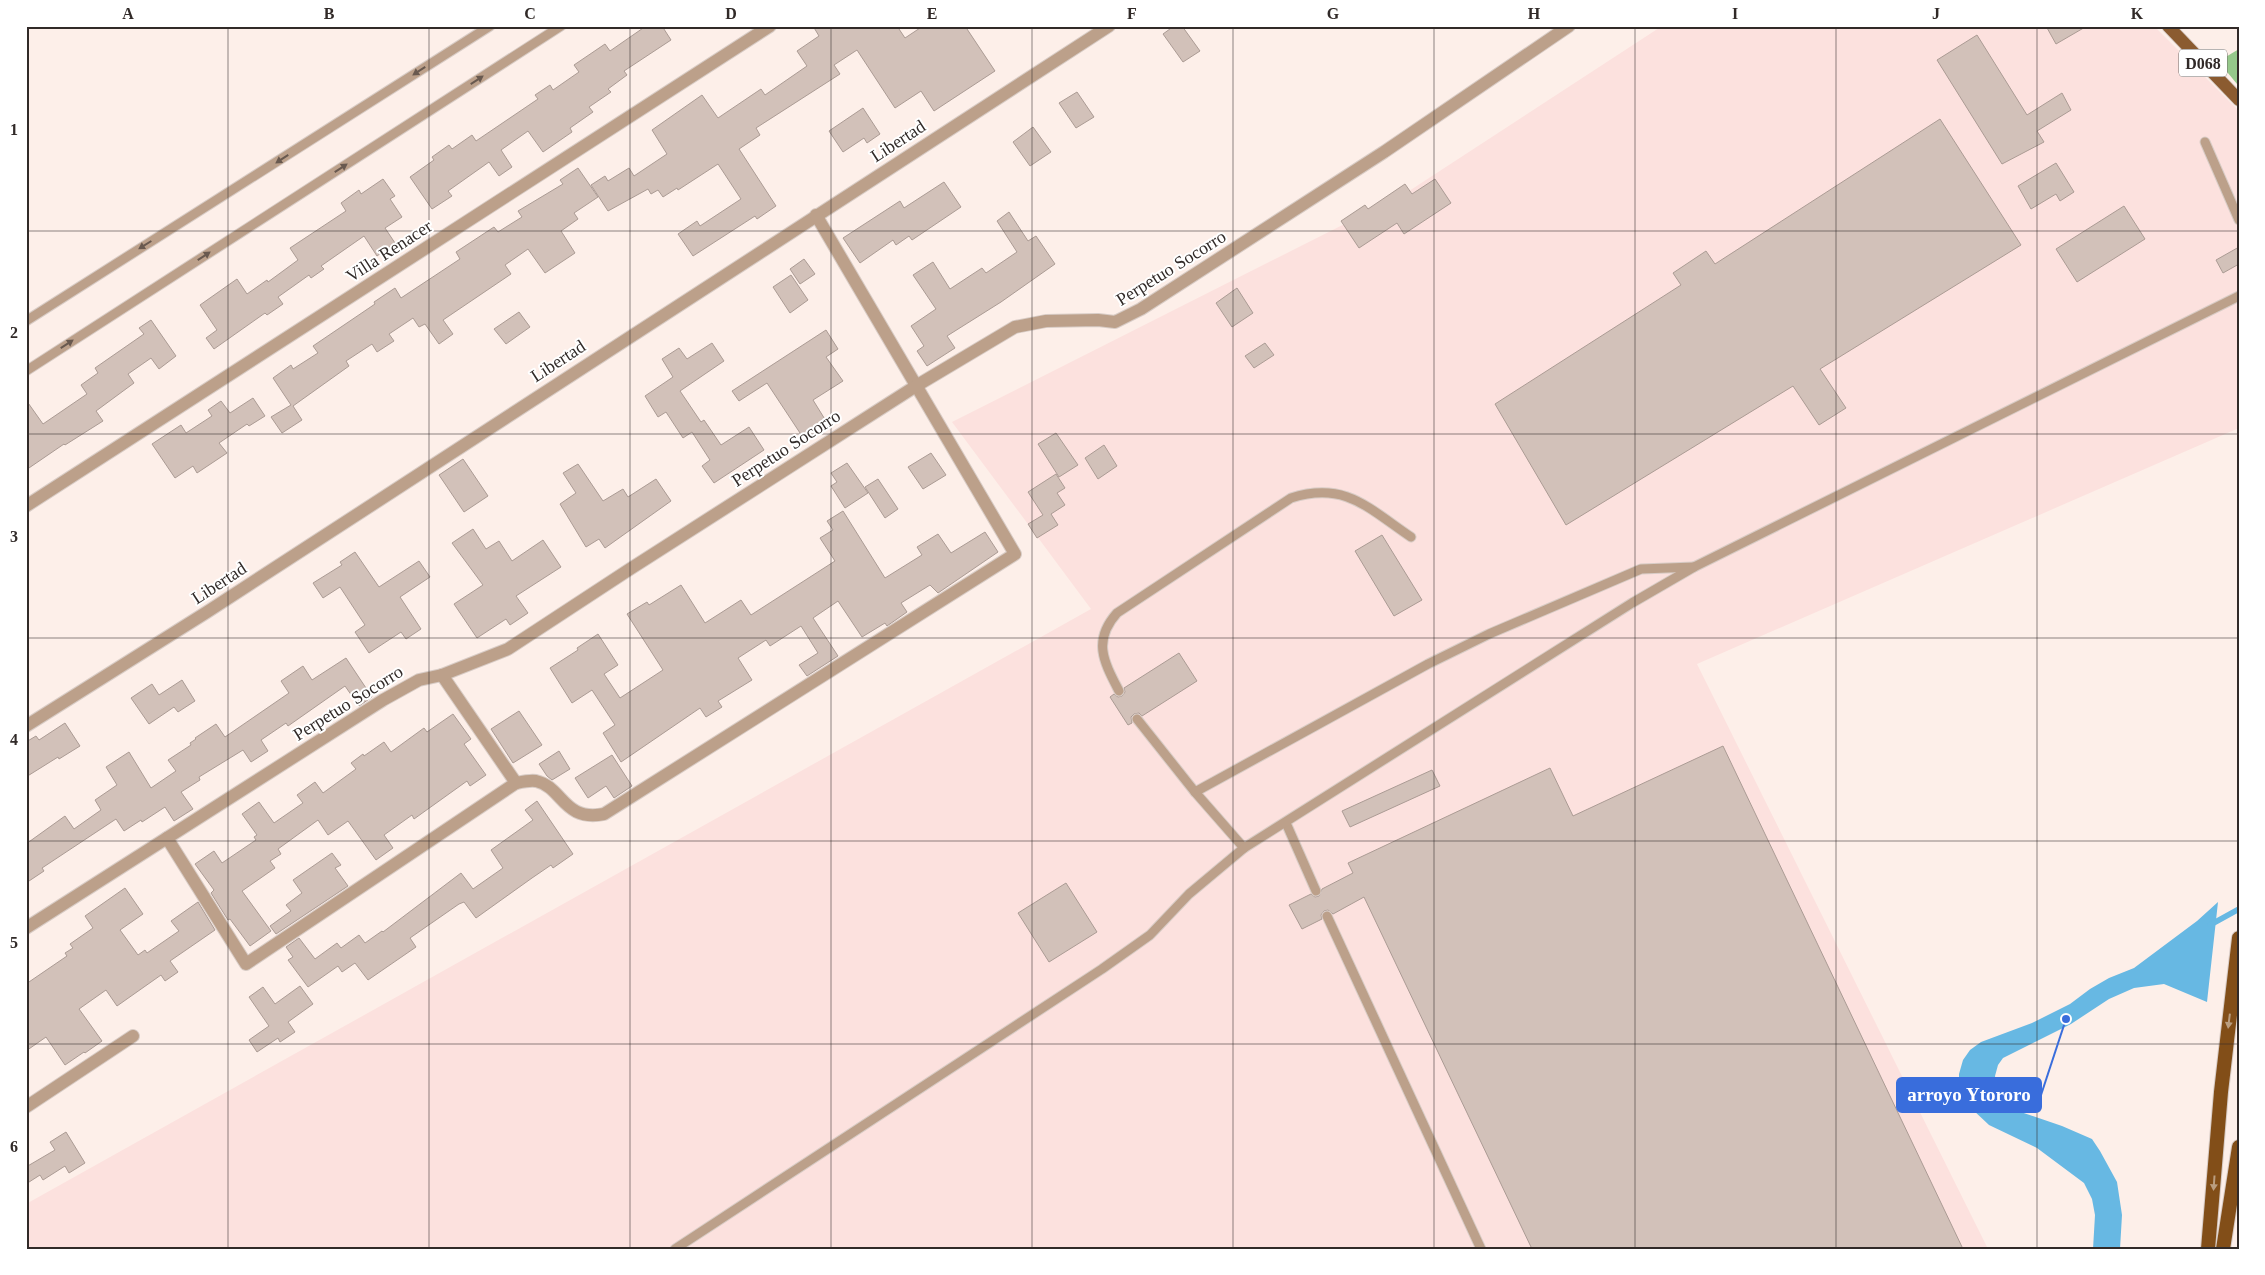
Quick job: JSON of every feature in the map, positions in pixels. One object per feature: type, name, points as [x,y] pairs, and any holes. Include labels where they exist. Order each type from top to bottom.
[{"type":"highway","points":[[2208,1249],[2221,1092],[2239,938]]},
{"type":"highway","points":[[2223,1249],[2239,1147]]},
{"type":"main road","name":"D068","points":[[2168,26],[2239,100]]},
{"type":"street","name":"Villa Renacer","points":[[26,506],[770,26]]},
{"type":"street","name":"Libertad","points":[[26,726],[207,612],[1109,26]]},
{"type":"street","name":"Perpetuo Socorro","points":[[26,928],[383,700],[419,680],[442,675],[508,649],[638,563],[916,386],[1014,327],[1046,321],[1098,320],[1115,322],[1142,309],[1384,152],[1569,26]]},
{"type":"street","points":[[167,838],[246,964],[516,783],[536,781],[549,789],[566,805],[580,813],[592,816],[604,814],[1015,554],[816,215]]},
{"type":"street","points":[[442,675],[516,783]]},
{"type":"street","points":[[26,1107],[133,1036]]},
{"type":"lane","points":[[26,321],[490,26]]},
{"type":"lane","points":[[26,371],[561,26]]},
{"type":"lane","points":[[2205,142],[2239,220]]},
{"type":"lane","points":[[675,1249],[1102,969],[1150,935],[1189,894],[1244,848],[1632,603],[1694,567],[2239,296]]},
{"type":"lane","points":[[1119,691],[1104,662],[1102,648],[1104,634],[1110,621],[1117,613],[1291,498],[1310,492],[1334,492],[1352,497],[1411,537]]},
{"type":"lane","points":[[1194,792],[1428,664],[1489,634],[1641,569],[1694,567]]},
{"type":"lane","points":[[1137,719],[1194,792],[1244,848]]},
{"type":"lane","points":[[1286,822],[1316,892]]},
{"type":"lane","points":[[1327,916],[1481,1249]]},
{"type":"shaded area","points":[[1662,26],[2154,26],[2239,111],[2239,428],[1697,664],[1988,1249],[26,1249],[26,1204],[1091,609],[952,422],[1406,193]]},
{"type":"green space","points":[[2239,49],[2239,83],[2237,84],[2223,67],[2224,58]]},
{"type":"water","points":[[2218,902],[2207,1002],[2164,984],[2134,988],[2109,999],[2071,1024],[2003,1058],[1998,1065],[1995,1076],[1997,1089],[2012,1109],[2062,1126],[2092,1139],[2117,1182],[2122,1215],[2120,1249],[2093,1249],[2095,1215],[2092,1199],[2084,1183],[2037,1148],[1989,1125],[1972,1109],[1962,1096],[1959,1083],[1959,1074],[1963,1060],[1970,1050],[1981,1042],[2032,1023],[2070,1004],[2109,978],[2134,968],[2197,921]]},
{"type":"building","points":[[646,26],[662,26],[671,40],[624,71],[627,75],[608,89],[611,92],[589,107],[593,112],[570,128],[572,132],[543,152],[528,131],[501,150],[512,167],[499,176],[489,162],[448,191],[452,196],[432,209],[410,177],[434,160],[432,157],[449,145],[452,149],[472,135],[476,141],[538,99],[535,95],[550,85],[553,90],[579,72],[574,65],[605,44],[610,51]]},
{"type":"building","points":[[813,26],[897,26],[905,38],[923,26],[965,26],[995,71],[934,111],[921,91],[895,108],[857,50],[834,65],[840,74],[756,128],[760,135],[739,149],[776,206],[757,219],[755,216],[693,256],[678,234],[697,221],[700,226],[741,199],[718,164],[678,190],[677,188],[663,197],[658,190],[651,194],[648,189],[608,211],[591,185],[605,176],[608,181],[629,168],[634,176],[667,154],[652,130],[702,95],[718,118],[761,89],[765,95],[807,66],[797,51],[819,36]]},
{"type":"building","points":[[1174,26],[1182,26],[1200,51],[1183,62],[1163,34]]},
{"type":"building","points":[[2046,26],[2087,26],[2056,44]]},
{"type":"building","points":[[1977,35],[2027,115],[2062,93],[2071,110],[2037,131],[2044,142],[2002,164],[1937,60]]},
{"type":"building","points":[[1077,92],[1094,117],[1076,128],[1059,103]]},
{"type":"building","points":[[863,108],[880,134],[867,143],[864,138],[843,152],[829,131]]},
{"type":"building","points":[[1940,119],[2021,245],[1820,369],[1846,408],[1819,425],[1793,386],[1566,525],[1495,404],[1681,285],[1673,273],[1706,251],[1715,264]]},
{"type":"building","points":[[1033,127],[1051,152],[1030,166],[1013,142]]},
{"type":"building","points":[[2056,163],[2074,192],[2060,201],[2056,194],[2031,209],[2018,186]]},
{"type":"building","points":[[578,168],[598,197],[574,213],[578,219],[561,231],[575,253],[545,273],[528,249],[505,265],[511,274],[443,320],[453,334],[439,344],[425,324],[419,327],[413,318],[389,334],[394,341],[377,352],[372,344],[346,361],[349,366],[293,406],[302,420],[282,433],[271,417],[291,405],[273,378],[291,365],[293,369],[318,353],[313,346],[375,304],[374,302],[395,288],[401,298],[460,259],[456,252],[494,227],[498,232],[522,217],[518,211],[563,184],[560,180]]},
{"type":"building","points":[[383,179],[395,196],[390,199],[402,217],[385,228],[395,243],[377,256],[364,236],[321,266],[324,269],[311,278],[309,275],[278,297],[283,304],[267,315],[265,313],[214,349],[206,338],[217,330],[200,305],[237,279],[247,294],[267,280],[268,282],[298,260],[290,248],[346,211],[341,203],[359,190],[361,194]]},
{"type":"building","points":[[1435,179],[1451,203],[1404,234],[1397,223],[1359,248],[1341,221],[1365,205],[1368,209],[1405,184],[1412,194]]},
{"type":"building","points":[[944,182],[961,207],[912,240],[909,236],[896,245],[893,240],[860,263],[843,238],[900,201],[904,208]]},
{"type":"building","points":[[2124,206],[2145,239],[2077,282],[2056,249]]},
{"type":"building","points":[[1009,212],[1028,241],[1036,236],[1055,264],[1001,302],[947,336],[955,348],[927,366],[917,351],[924,346],[911,326],[936,309],[913,275],[933,262],[950,289],[982,268],[986,273],[1017,252],[997,221]]},
{"type":"building","points":[[2239,247],[2239,264],[2223,273],[2216,260]]},
{"type":"building","points":[[804,259],[815,274],[800,284],[790,269]]},
{"type":"building","points":[[791,275],[808,300],[790,313],[773,287]]},
{"type":"building","points":[[1237,288],[1253,313],[1232,327],[1216,303]]},
{"type":"building","points":[[519,312],[530,327],[506,344],[494,329]]},
{"type":"building","points":[[151,320],[176,356],[159,369],[151,358],[128,374],[134,383],[96,411],[103,421],[64,444],[26,470],[26,400],[43,424],[87,394],[81,385],[98,373],[95,368],[144,334],[139,328]]},
{"type":"building","points":[[826,330],[838,349],[826,357],[843,381],[813,400],[826,421],[802,436],[767,383],[739,401],[732,391]]},
{"type":"building","points":[[712,343],[724,361],[680,391],[701,422],[704,420],[721,445],[749,427],[764,450],[714,483],[702,466],[710,460],[692,432],[683,438],[666,412],[658,417],[645,396],[673,377],[662,359],[679,348],[687,359]]},
{"type":"building","points":[[1265,343],[1274,355],[1254,368],[1245,356]]},
{"type":"building","points":[[253,398],[265,416],[249,426],[247,424],[219,443],[227,453],[197,473],[193,466],[175,478],[152,444],[181,425],[186,433],[212,416],[208,410],[221,401],[230,413]]},
{"type":"building","points":[[1056,433],[1078,465],[1059,477],[1038,444]]},
{"type":"building","points":[[1104,445],[1117,466],[1098,479],[1085,458]]},
{"type":"building","points":[[931,453],[946,475],[923,489],[908,467]]},
{"type":"building","points":[[463,459],[488,496],[464,512],[439,475]]},
{"type":"building","points":[[847,463],[868,493],[845,508],[831,486],[837,482],[831,473]]},
{"type":"building","points":[[578,464],[603,501],[623,489],[628,497],[656,479],[671,501],[605,548],[599,539],[586,547],[560,504],[576,493],[563,473]]},
{"type":"building","points":[[1056,474],[1065,488],[1057,493],[1065,505],[1051,514],[1058,525],[1037,538],[1028,524],[1043,515],[1028,492]]},
{"type":"building","points":[[878,479],[898,509],[885,518],[865,487]]},
{"type":"building","points":[[843,511],[885,578],[922,555],[917,547],[938,534],[951,553],[985,532],[998,552],[938,593],[930,585],[901,603],[907,612],[887,626],[885,623],[862,637],[838,601],[813,618],[838,656],[807,676],[799,665],[818,653],[801,626],[770,646],[766,640],[738,658],[752,680],[718,701],[722,707],[706,717],[700,708],[621,762],[603,733],[615,725],[592,690],[572,703],[550,668],[598,634],[618,665],[604,674],[620,698],[663,670],[627,614],[647,602],[649,605],[681,585],[705,623],[741,600],[751,615],[835,561],[820,538],[833,530],[827,521]]},
{"type":"building","points":[[473,529],[486,549],[499,541],[512,561],[543,540],[561,567],[516,596],[528,613],[510,625],[506,619],[477,638],[454,604],[483,585],[452,543]]},
{"type":"building","points":[[1382,535],[1422,600],[1394,616],[1355,551]]},
{"type":"building","points":[[355,552],[379,587],[419,561],[430,577],[400,597],[421,629],[406,639],[401,632],[369,653],[355,632],[365,625],[340,587],[323,598],[313,583],[342,565],[340,562]]},
{"type":"building","points":[[1179,653],[1197,681],[1142,716],[1139,713],[1134,714],[1131,717],[1132,723],[1128,725],[1110,697],[1114,694],[1118,697],[1122,696],[1125,692],[1124,688]]},
{"type":"building","points":[[346,658],[372,697],[359,706],[345,686],[288,726],[286,723],[261,740],[268,751],[251,762],[243,750],[199,777],[200,780],[181,792],[193,809],[174,821],[165,807],[124,831],[116,819],[42,868],[44,871],[26,883],[26,844],[65,816],[74,829],[101,810],[95,800],[117,785],[106,767],[129,752],[151,788],[176,771],[168,760],[191,745],[190,743],[195,738],[216,724],[225,737],[289,693],[281,681],[303,666],[312,680]]},
{"type":"building","points":[[182,680],[195,701],[178,712],[174,707],[149,724],[131,698],[152,684],[159,695]]},
{"type":"building","points":[[519,711],[542,745],[513,763],[491,729]]},
{"type":"building","points":[[453,714],[471,739],[464,744],[486,775],[470,786],[467,781],[414,819],[412,815],[384,835],[393,848],[376,860],[348,821],[328,835],[318,820],[278,849],[281,854],[270,861],[275,868],[242,891],[271,931],[250,946],[230,919],[228,920],[211,893],[214,890],[195,864],[214,851],[222,863],[256,840],[254,837],[257,835],[242,814],[259,802],[274,823],[303,803],[297,795],[315,782],[323,793],[356,769],[351,763],[363,754],[364,756],[384,742],[391,752],[424,728],[427,732]]},
{"type":"building","points":[[65,723],[80,746],[26,777],[26,742],[36,736],[39,740]]},
{"type":"building","points":[[1723,746],[1963,1249],[1532,1249],[1364,897],[1333,914],[1328,910],[1324,911],[1321,915],[1322,919],[1302,929],[1289,905],[1311,894],[1315,897],[1319,896],[1322,889],[1353,873],[1348,863],[1550,768],[1573,816]]},
{"type":"building","points":[[559,751],[570,769],[552,780],[539,764]]},
{"type":"building","points":[[612,755],[632,786],[614,798],[606,786],[588,798],[575,778]]},
{"type":"building","points":[[1432,770],[1440,786],[1350,827],[1342,811]]},
{"type":"building","points":[[537,801],[573,854],[553,868],[551,865],[476,918],[464,902],[459,904],[410,938],[416,947],[368,980],[355,963],[342,972],[338,966],[308,987],[288,960],[293,957],[286,947],[299,938],[315,959],[337,943],[341,948],[359,935],[365,943],[383,932],[461,873],[473,889],[503,868],[491,850],[533,820],[525,810]]},
{"type":"building","points":[[332,853],[341,865],[335,868],[348,886],[276,934],[270,926],[291,911],[286,905],[302,893],[293,880]]},
{"type":"building","points":[[1066,883],[1097,932],[1049,962],[1018,913]]},
{"type":"building","points":[[125,888],[143,914],[120,930],[138,955],[145,950],[147,953],[179,931],[171,921],[198,902],[215,930],[170,961],[178,972],[165,981],[161,975],[117,1006],[106,990],[79,1009],[102,1041],[85,1053],[65,1065],[46,1037],[26,1051],[26,984],[67,956],[65,953],[73,948],[70,944],[93,928],[85,916]]},
{"type":"building","points":[[300,986],[313,1004],[288,1022],[295,1032],[280,1042],[278,1038],[257,1052],[249,1040],[269,1026],[249,997],[263,987],[275,1004]]},
{"type":"building","points":[[66,1132],[85,1163],[69,1173],[65,1166],[43,1180],[40,1175],[26,1184],[26,1167],[55,1150],[50,1142]]},
{"type":"waterway","points":[[2210,925],[2239,909]]},
{"type":"place","name":"arroyo Ytororo","points":[[2066,1019]]}]
